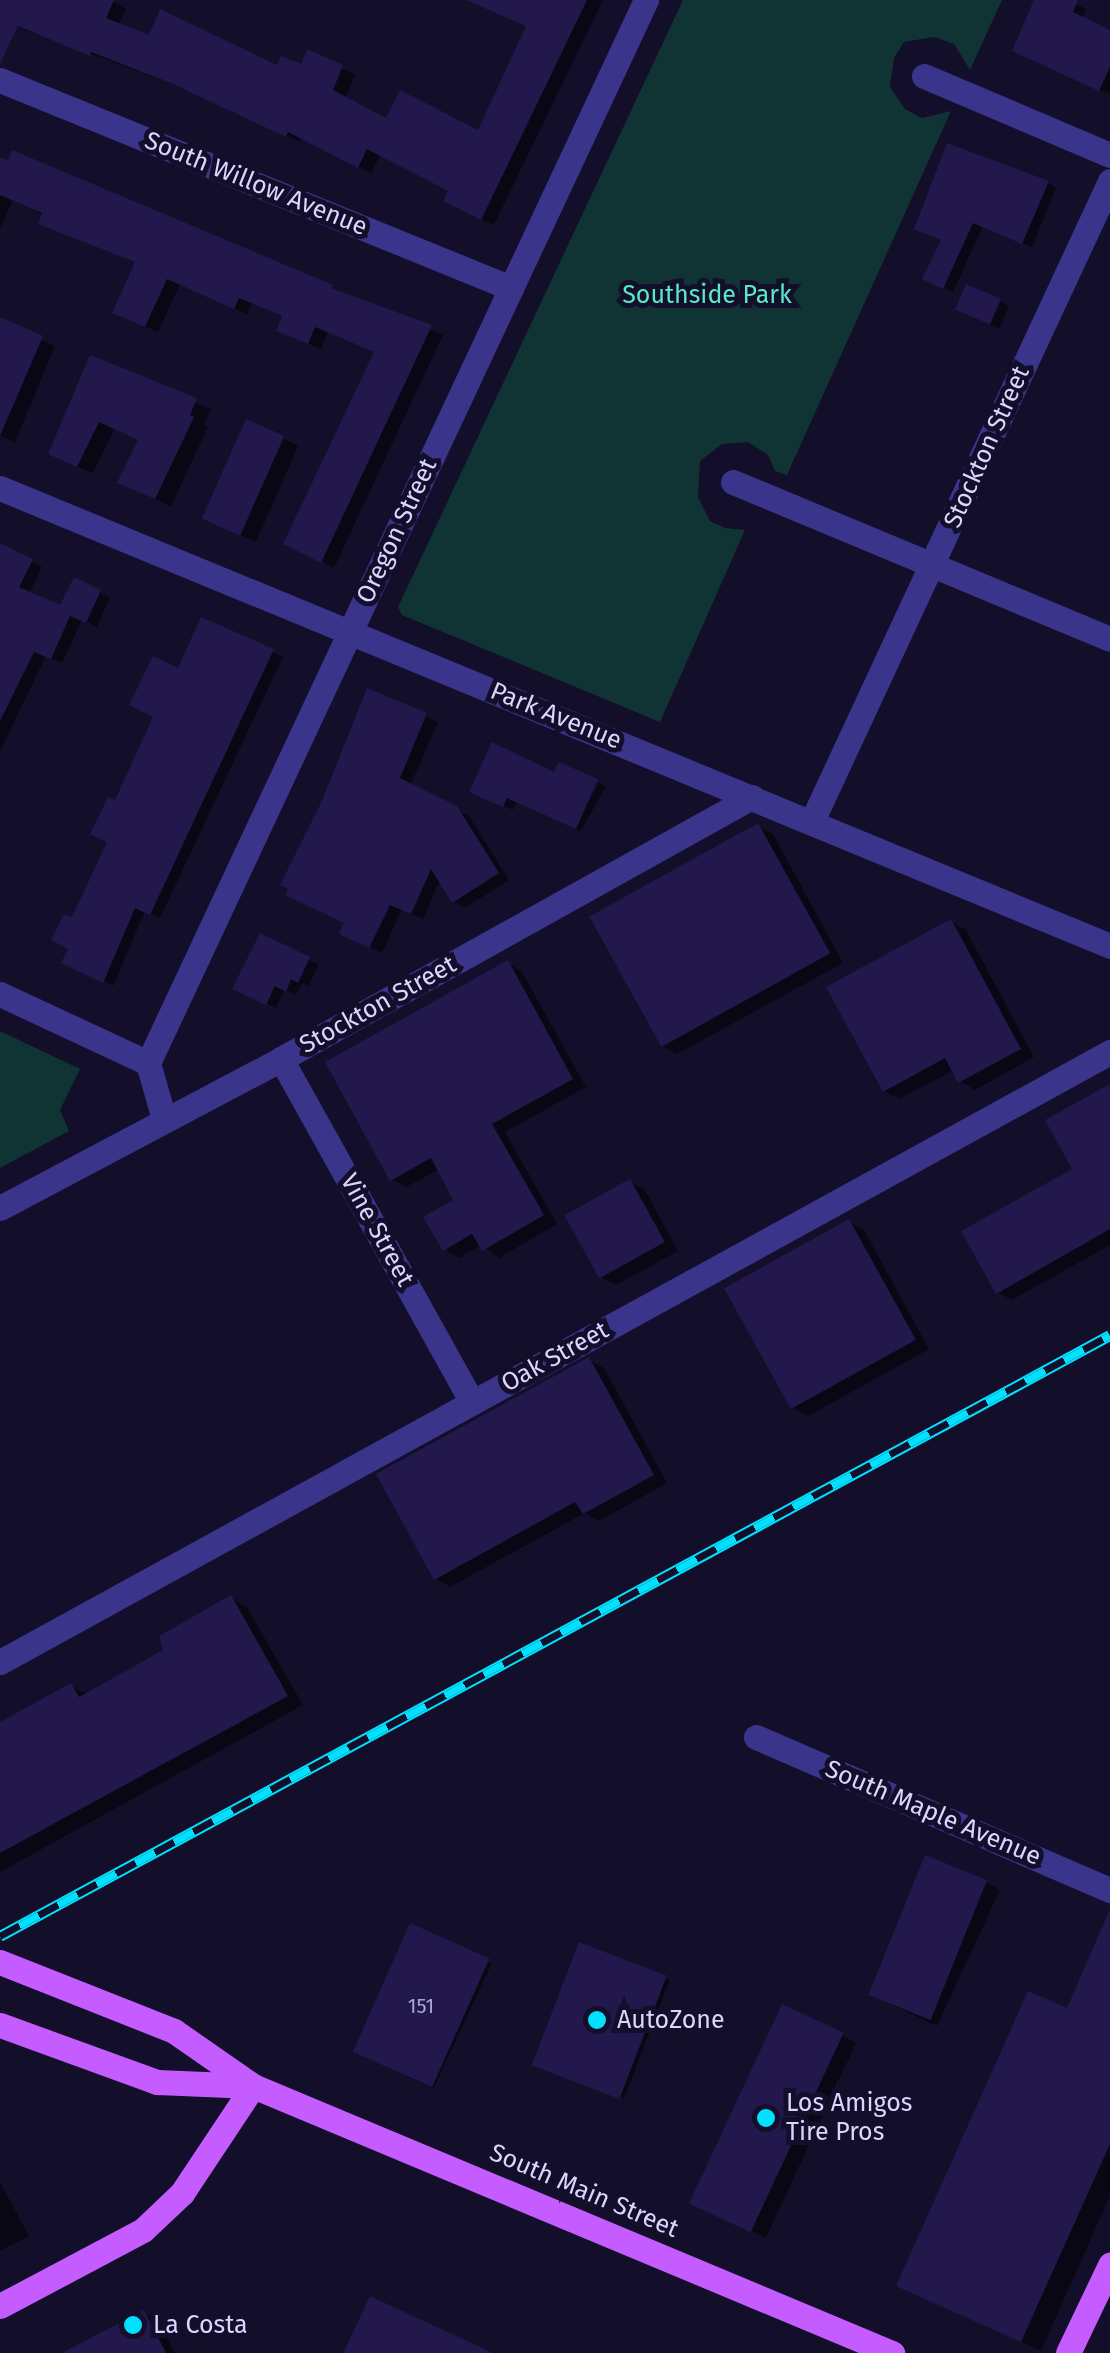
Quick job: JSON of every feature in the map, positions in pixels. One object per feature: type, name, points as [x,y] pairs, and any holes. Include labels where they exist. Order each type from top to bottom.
[{"type":"main road","name":"South Main Street","points":[[0,1962],[174,2031],[253,2086],[892,2353]]},
{"type":"main road","name":"South Main Street","points":[[0,2025],[156,2082],[253,2086]]},
{"type":"main road","points":[[0,2306],[143,2230],[182,2193],[253,2086]]},
{"type":"main road","points":[[1068,2353],[1110,2265]]},
{"type":"street","name":"Oregon Street","points":[[148,1062],[646,0]]},
{"type":"street","points":[[924,76],[1110,155]]},
{"type":"street","name":"South Willow Avenue","points":[[0,80],[511,288]]},
{"type":"street","name":"Stockton Street","points":[[812,821],[1110,181]]},
{"type":"street","points":[[733,482],[1110,639]]},
{"type":"street","name":"Park Avenue","points":[[0,488],[156,556],[350,631],[1110,946]]},
{"type":"street","name":"Stockton Street","points":[[0,1208],[281,1059],[752,797]]},
{"type":"street","points":[[0,994],[148,1062],[164,1119]]},
{"type":"street","name":"Oak Street","points":[[0,1662],[1110,1052]]},
{"type":"street","name":"Vine Street","points":[[281,1059],[472,1402]]},
{"type":"street","name":"South Maple Avenue","points":[[756,1737],[1110,1890]]},
{"type":"green space","name":"Southside Park","points":[[683,0],[1002,0],[970,70],[954,44],[934,37],[904,42],[894,58],[890,87],[905,109],[922,118],[951,111],[787,475],[775,471],[768,455],[748,442],[722,444],[700,461],[698,497],[710,521],[725,528],[745,530],[660,722],[402,615],[398,607]]},
{"type":"green space","points":[[0,1031],[80,1069],[60,1110],[69,1131],[0,1168]]},
{"type":"building","points":[[0,0],[114,0],[106,18],[149,35],[160,9],[277,65],[281,56],[301,64],[307,49],[343,65],[333,90],[386,118],[400,90],[478,130],[526,26],[466,0],[587,0],[481,220],[443,201],[448,191],[367,149],[358,168],[288,132],[286,137],[173,84],[18,26],[0,64]]},
{"type":"building","points":[[1034,0],[1078,0],[1073,12],[1110,30],[1110,67],[1099,91],[1012,51]]},
{"type":"building","points":[[947,143],[1049,181],[1022,244],[973,223],[943,289],[922,279],[941,240],[914,229]]},
{"type":"building","points":[[12,150],[333,285],[331,288],[432,325],[321,563],[283,544],[374,352],[315,327],[308,344],[276,331],[282,316],[239,298],[234,309],[167,279],[145,327],[112,313],[135,262],[38,224],[42,213],[0,195],[0,157],[8,160]]},
{"type":"building","points":[[966,284],[1001,299],[990,325],[955,310]]},
{"type":"building","points":[[0,317],[43,336],[0,436]]},
{"type":"building","points":[[90,355],[197,398],[190,415],[194,417],[155,499],[117,483],[138,440],[99,422],[77,467],[48,454]]},
{"type":"building","points":[[246,419],[284,436],[240,536],[202,519]]},
{"type":"building","points":[[0,543],[33,559],[19,587],[60,605],[74,577],[101,590],[86,623],[70,616],[51,659],[34,652],[0,721]]},
{"type":"building","points":[[201,617],[274,649],[150,915],[135,908],[103,983],[61,963],[68,949],[51,940],[64,914],[72,917],[107,842],[90,834],[108,797],[115,800],[153,717],[129,705],[153,656],[178,668]]},
{"type":"building","points":[[367,688],[427,713],[400,778],[457,806],[499,873],[452,903],[431,869],[411,914],[390,905],[369,948],[339,934],[344,923],[285,895],[288,889],[280,885],[321,803]]},
{"type":"building","points":[[492,742],[554,772],[559,762],[598,779],[576,829],[507,798],[503,807],[469,792]]},
{"type":"building","points":[[758,823],[830,953],[661,1047],[589,917]]},
{"type":"building","points":[[951,919],[1021,1049],[958,1083],[945,1058],[883,1092],[826,987]]},
{"type":"building","points":[[260,933],[310,957],[298,983],[291,979],[286,992],[275,986],[266,1005],[232,989]]},
{"type":"building","points":[[508,960],[573,1079],[492,1124],[544,1215],[482,1251],[472,1234],[443,1251],[423,1217],[453,1200],[431,1158],[390,1181],[325,1062]]},
{"type":"building","points":[[1110,1084],[1110,1229],[996,1294],[961,1231],[1072,1169],[1045,1120]]},
{"type":"building","points":[[630,1179],[665,1242],[599,1278],[564,1215]]},
{"type":"building","points":[[849,1219],[916,1340],[791,1409],[724,1288]]},
{"type":"building","points":[[589,1357],[654,1475],[583,1514],[575,1502],[434,1580],[376,1474]]},
{"type":"building","points":[[231,1595],[288,1696],[0,1853],[0,1722],[71,1683],[79,1697],[163,1650],[159,1636]]},
{"type":"building","points":[[925,1855],[987,1880],[931,2020],[868,1995]]},
{"type":"building","points":[[1110,1909],[1110,2144],[1021,2342],[896,2286],[1028,1991],[1067,2008]]},
{"type":"building","points":[[410,1923],[489,1958],[432,2087],[353,2052]]},
{"type":"building","name":"AutoZone","points":[[579,1942],[667,1976],[619,2099],[532,2065]]},
{"type":"building","name":"Los Amigos Tire Pros","points":[[782,2004],[844,2033],[751,2232],[689,2203]]},
{"type":"building","points":[[370,2296],[493,2353],[343,2353]]},
{"type":"building","name":"La Costa","points":[[144,2310],[166,2353],[62,2353]]},
{"type":"railway","points":[[0,1936],[1110,1335]]},
{"type":"place","name":"AutoZone","points":[[597,2020]]},
{"type":"place","name":"Los Amigos Tire Pros","points":[[766,2118]]},
{"type":"place","name":"La Costa","points":[[133,2325]]}]
